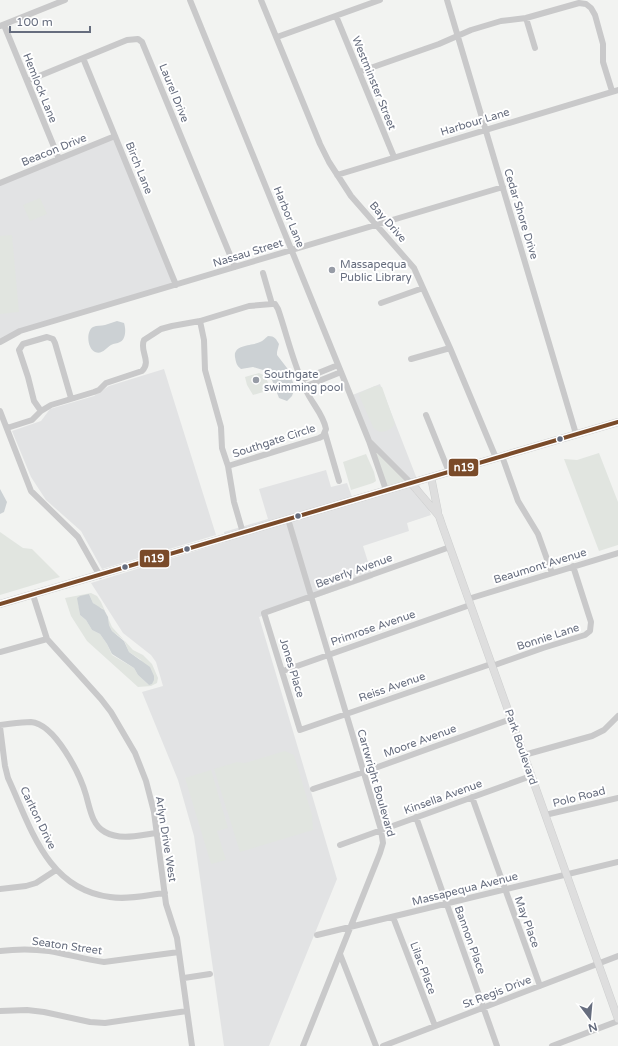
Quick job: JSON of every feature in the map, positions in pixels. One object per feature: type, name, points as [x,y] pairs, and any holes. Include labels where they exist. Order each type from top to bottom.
[{"type":"main road","points":[[0,604],[100,576],[618,422]]},
{"type":"main road","points":[[431,477],[439,516]]},
{"type":"main road","name":"Park Boulevard","points":[[411,483],[439,516],[618,1020]]},
{"type":"street","points":[[2,26],[50,3],[65,0]]},
{"type":"street","name":"Harbor Lane","points":[[190,0],[370,441],[386,490]]},
{"type":"street","name":"Bay Drive","points":[[262,0],[320,144],[337,175],[351,196],[378,225],[414,268],[518,501],[538,534],[552,573]]},
{"type":"street","points":[[277,37],[380,0]]},
{"type":"street","name":"Cedar Shore Drive","points":[[447,0],[576,434]]},
{"type":"street","points":[[359,72],[472,30],[501,21],[526,18],[579,3],[586,4],[591,8],[595,15],[603,44],[603,62],[615,90]]},
{"type":"street","name":"Westminster Street","points":[[336,16],[394,157]]},
{"type":"street","points":[[526,18],[535,48]]},
{"type":"street","name":"Hemlock Lane","points":[[2,26],[27,81],[59,159]]},
{"type":"street","name":"Laurel Drive","points":[[27,81],[132,38],[138,39],[142,42],[235,267]]},
{"type":"street","name":"Birch Lane","points":[[83,58],[176,285]]},
{"type":"street","name":"Harbour Lane","points":[[337,175],[615,90]]},
{"type":"street","name":"Beacon Drive","points":[[1,182],[115,136]]},
{"type":"street","points":[[0,175],[1,182]]},
{"type":"street","name":"Nassau Street","points":[[0,342],[20,331],[503,187]]},
{"type":"street","name":"Southgate Circle","points":[[263,273],[272,304],[275,304],[278,309],[308,397],[322,416],[326,429],[325,433],[339,481]]},
{"type":"street","points":[[381,303],[424,288]]},
{"type":"street","points":[[6,428],[32,420],[41,411],[51,405],[94,392],[106,383],[142,371],[147,361],[143,346],[144,340],[147,337],[172,326],[200,321],[244,307],[272,304]]},
{"type":"street","name":"Southgate Circle","points":[[200,321],[204,340],[205,370],[221,427],[222,448],[228,466],[234,502],[243,533]]},
{"type":"street","points":[[41,411],[34,401],[28,377],[19,353],[20,348],[24,344],[47,337],[53,339],[71,398]]},
{"type":"street","points":[[411,359],[450,348]]},
{"type":"street","points":[[301,380],[338,364]]},
{"type":"street","points":[[304,387],[341,372]]},
{"type":"street","points":[[0,411],[31,491],[78,537],[100,576]]},
{"type":"street","points":[[426,415],[449,472]]},
{"type":"street","name":"Southgate Circle","points":[[228,466],[319,438],[325,433]]},
{"type":"street","name":"Harbor Lane","points":[[370,441],[411,483]]},
{"type":"street","name":"Cartwright Boulevard","points":[[288,519],[364,772],[381,830],[383,843],[303,1046]]},
{"type":"street","name":"Beverly Avenue","points":[[264,613],[450,547]]},
{"type":"street","name":"Beaumont Avenue","points":[[469,602],[573,566],[618,553]]},
{"type":"street","name":"Bonnie Lane","points":[[492,665],[586,635],[590,631],[592,627],[591,622],[573,566]]},
{"type":"street","name":"Arlyn Drive West","points":[[33,595],[47,639],[101,699],[120,726],[135,753],[146,781],[154,812],[166,904],[177,938],[184,978],[192,1046]]},
{"type":"street","name":"Primrose Avenue","points":[[282,671],[469,602]]},
{"type":"street","name":"Jones Place","points":[[264,613],[300,730]]},
{"type":"street","points":[[0,652],[47,639]]},
{"type":"street","name":"Reiss Avenue","points":[[300,730],[492,665]]},
{"type":"street","points":[[524,755],[592,736],[604,730],[618,716]]},
{"type":"street","name":"Moore Avenue","points":[[313,789],[511,719]]},
{"type":"street","points":[[0,726],[32,722],[43,726],[49,731],[66,754],[77,774],[95,823],[106,833],[123,837],[156,832]]},
{"type":"street","name":"Carlton Drive","points":[[0,726],[8,778],[41,849],[56,870],[75,885],[96,894],[119,898],[165,893]]},
{"type":"street","name":"Kinsella Avenue","points":[[340,845],[531,776]]},
{"type":"street","name":"May Place","points":[[472,797],[540,986]]},
{"type":"street","name":"Polo Road","points":[[545,815],[618,798]]},
{"type":"street","name":"Bannon Place","points":[[416,817],[497,1046]]},
{"type":"street","name":"Massapequa Avenue","points":[[317,936],[618,862]]},
{"type":"street","points":[[0,889],[36,883],[56,870]]},
{"type":"street","name":"Lilac Place","points":[[393,917],[435,1026]]},
{"type":"street","name":"Seaton Street","points":[[0,950],[50,951],[104,962],[179,952]]},
{"type":"street","points":[[340,954],[376,1046]]},
{"type":"street","name":"St Regis Drive","points":[[383,1046],[618,956]]},
{"type":"street","points":[[184,978],[210,974]]},
{"type":"street","points":[[0,1011],[27,1010],[44,1012],[90,1022],[105,1023],[188,1012]]},
{"type":"street","points":[[552,1046],[618,1020]]},
{"type":"shaded area","points":[[114,137],[175,284],[0,340],[0,184]]},
{"type":"shaded area","points":[[40,198],[47,214],[30,221],[23,205]]},
{"type":"shaded area","points":[[12,235],[19,312],[0,314],[0,236]]},
{"type":"shaded area","points":[[117,321],[124,323],[125,325],[125,334],[122,341],[112,344],[100,353],[92,350],[88,340],[91,329],[94,326],[105,325]]},
{"type":"shaded area","points":[[268,336],[274,337],[279,344],[277,355],[287,368],[295,387],[292,396],[287,401],[279,398],[272,380],[263,370],[253,367],[241,369],[236,361],[235,353],[237,350],[244,346],[261,342]]},
{"type":"shaded area","points":[[164,369],[216,535],[102,569],[81,531],[46,500],[31,477],[12,431],[41,421],[50,409],[94,396],[109,386]]},
{"type":"shaded area","points":[[259,373],[262,374],[268,382],[270,390],[253,395],[247,385],[245,377]]},
{"type":"shaded area","points":[[380,384],[431,515],[407,523],[409,531],[363,546],[373,578],[259,617],[337,879],[269,1046],[224,1046],[194,836],[178,780],[142,692],[163,686],[156,662],[151,655],[123,633],[91,583],[225,542],[224,532],[268,519],[259,489],[326,470],[331,487],[347,483],[353,500],[385,490],[350,396]]},
{"type":"shaded area","points":[[375,386],[382,387],[395,424],[393,427],[384,432],[378,431],[373,427],[359,395],[360,393]]},
{"type":"shaded area","points":[[371,443],[410,483],[387,490]]},
{"type":"shaded area","points":[[599,453],[618,502],[618,545],[599,551],[564,459],[577,460]]},
{"type":"shaded area","points":[[366,454],[374,472],[376,481],[351,490],[343,462]]},
{"type":"shaded area","points":[[0,489],[7,502],[4,512],[0,514]]},
{"type":"shaded area","points":[[0,532],[23,548],[32,549],[60,577],[0,595]]},
{"type":"shaded area","points":[[91,593],[97,596],[107,615],[102,608],[93,603],[89,594],[78,600],[80,615],[86,620],[92,630],[100,634],[112,655],[134,668],[138,675],[149,685],[141,660],[129,652],[124,640],[133,650],[143,655],[152,664],[158,678],[157,683],[151,686],[138,687],[87,641],[71,616],[65,598]]},
{"type":"shaded area","points":[[89,594],[93,603],[104,610],[108,617],[109,625],[112,631],[124,641],[129,652],[150,667],[154,676],[152,684],[149,685],[138,675],[134,668],[112,654],[100,634],[92,630],[86,620],[80,615],[77,598]]},
{"type":"shaded area","points":[[108,618],[112,627],[124,640],[112,631]]},
{"type":"shaded area","points":[[285,751],[294,755],[312,815],[313,830],[240,852],[214,769],[237,762],[245,763]]},
{"type":"shaded area","points":[[211,770],[228,828],[217,831],[226,860],[211,864],[185,778]]},
{"type":"transit line","name":"n19","points":[[0,604],[618,422]]},
{"type":"place","name":"Massapequa Public Library","points":[[332,270]]},
{"type":"place","name":"Southgate swimming pool","points":[[256,380]]}]
